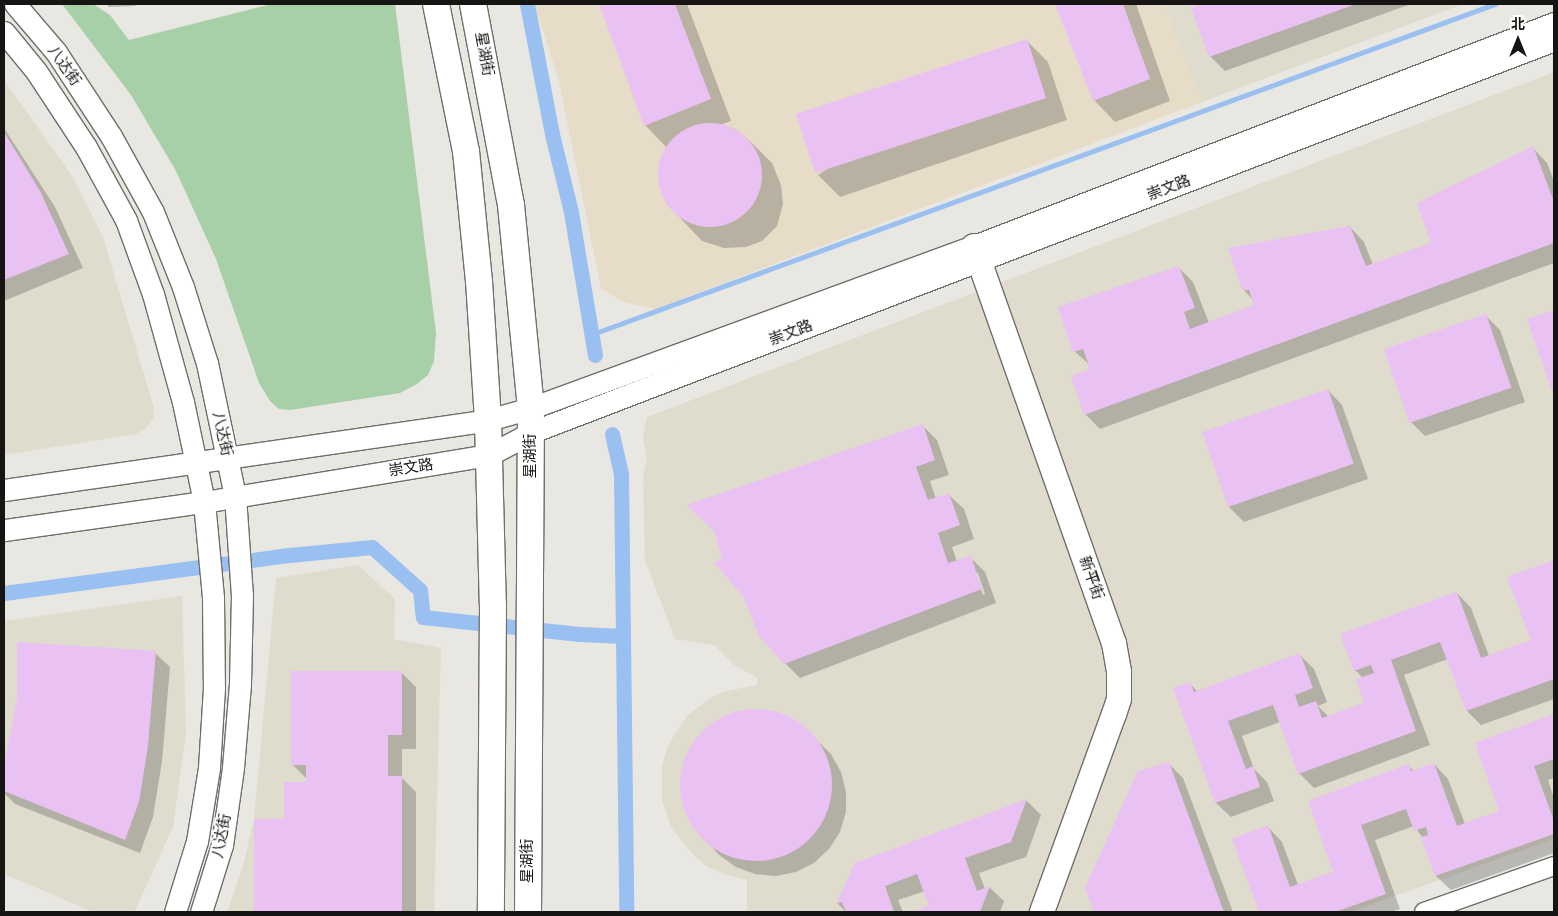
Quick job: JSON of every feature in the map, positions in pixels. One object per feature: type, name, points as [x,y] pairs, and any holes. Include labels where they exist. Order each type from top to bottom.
[{"type":"main road","points":[[436,4],[466,151],[479,281],[488,420],[493,605],[491,912]]},
{"type":"main road","name":"星湖街","points":[[473,4],[511,205],[531,420],[528,656],[528,912]]},
{"type":"main road","name":"新平街","points":[[976,253],[1114,643],[1119,672],[1119,699],[1042,912]]},
{"type":"street","name":"八达街","points":[[15,4],[56,52],[111,136],[153,212],[183,286],[207,363],[235,496],[242,595],[240,684],[233,768],[222,845],[201,912]]},
{"type":"street","name":"崇文路","points":[[4,490],[197,464],[488,420],[531,420],[583,412],[654,386],[976,253],[1554,23]]},
{"type":"street","name":"八达街","points":[[4,32],[36,71],[86,147],[126,220],[153,294],[183,402],[197,464],[210,543],[214,688],[209,768],[197,841],[175,912]]},
{"type":"street","name":"崇文路","points":[[4,530],[204,502],[488,455],[531,420],[585,388],[976,253],[1554,40]]},
{"type":"street","points":[[1424,912],[1554,866]]},
{"type":"shaded area","points":[[534,4],[1163,4],[1202,102],[655,309],[623,302],[601,288],[558,77]]},
{"type":"shaded area","points":[[1163,4],[1463,4],[1202,102]]},
{"type":"shaded area","points":[[1554,72],[1554,839],[1350,912],[747,912],[747,880],[726,875],[708,867],[694,856],[672,829],[662,801],[662,767],[668,745],[687,716],[709,699],[723,692],[756,685],[758,678],[734,665],[714,645],[675,639],[645,560],[643,477],[647,458],[643,437],[647,417]]},
{"type":"shaded area","points":[[4,80],[72,176],[103,237],[154,408],[153,419],[145,429],[136,434],[4,455]]},
{"type":"shaded area","points":[[358,565],[395,599],[394,639],[441,648],[434,912],[227,912],[243,866],[254,819],[276,578]]},
{"type":"shaded area","points":[[182,596],[186,734],[173,827],[135,911],[93,912],[4,874],[4,621]]},
{"type":"green space","points":[[62,4],[93,4],[110,15],[129,40],[272,4],[395,4],[436,333],[434,361],[428,375],[417,384],[400,393],[290,410],[279,409],[270,401],[259,383],[216,259],[176,171],[131,95]]},
{"type":"building","points":[[599,4],[675,4],[711,99],[644,126]]},
{"type":"building","points":[[1055,4],[1123,4],[1150,79],[1093,101]]},
{"type":"building","points":[[1202,4],[1356,4],[1209,57],[1191,8]]},
{"type":"building","points":[[1027,39],[1046,98],[815,173],[796,114]]},
{"type":"building","points":[[710,123],[730,127],[739,131],[747,138],[754,146],[758,155],[762,175],[758,195],[754,204],[747,212],[739,219],[730,223],[710,227],[690,223],[681,219],[673,212],[666,204],[662,195],[658,175],[662,155],[666,146],[673,138],[681,131],[690,127]]},
{"type":"building","points":[[4,132],[40,191],[69,254],[4,280]]},
{"type":"building","points":[[1533,146],[1554,202],[1554,243],[1084,415],[1071,376],[1090,369],[1083,349],[1073,352],[1058,307],[1179,266],[1195,308],[1184,312],[1190,329],[1254,305],[1249,290],[1242,290],[1228,248],[1350,226],[1366,266],[1431,243],[1417,203]]},
{"type":"building","points":[[1554,310],[1554,393],[1553,394],[1527,319]]},
{"type":"building","points":[[1486,314],[1511,388],[1409,423],[1384,349]]},
{"type":"building","points":[[1328,389],[1354,464],[1228,507],[1202,432]]},
{"type":"building","points":[[923,424],[935,460],[916,467],[928,500],[949,493],[960,525],[938,533],[948,563],[971,556],[982,589],[784,664],[759,636],[744,598],[714,562],[722,559],[714,531],[687,505]]},
{"type":"building","points":[[1554,560],[1554,679],[1466,711],[1440,642],[1391,660],[1416,731],[1298,774],[1273,705],[1228,721],[1246,769],[1253,766],[1260,787],[1215,803],[1173,688],[1190,682],[1194,692],[1300,653],[1313,688],[1295,695],[1299,707],[1316,701],[1322,718],[1364,703],[1356,679],[1374,673],[1371,665],[1354,671],[1340,634],[1457,592],[1481,658],[1531,640],[1507,577]]},
{"type":"building","points":[[17,642],[156,651],[148,746],[139,802],[125,840],[4,791],[4,767],[17,698]]},
{"type":"building","points":[[291,671],[402,671],[402,735],[388,735],[388,776],[402,776],[402,912],[254,912],[254,819],[284,819],[284,782],[306,782],[306,765],[291,765]]},
{"type":"building","points":[[756,709],[771,710],[785,715],[810,731],[826,756],[831,770],[831,800],[826,814],[810,839],[785,855],[771,860],[756,861],[741,860],[727,855],[702,839],[686,814],[681,800],[680,785],[681,770],[686,756],[702,731],[727,715],[741,710]]},
{"type":"building","points":[[1554,714],[1554,759],[1534,766],[1554,821],[1554,834],[1435,876],[1421,837],[1428,835],[1426,827],[1414,831],[1406,809],[1361,825],[1386,894],[1335,912],[1259,912],[1232,839],[1268,825],[1290,887],[1333,872],[1308,801],[1409,764],[1411,771],[1434,763],[1457,826],[1499,811],[1475,743]]},
{"type":"building","points":[[1169,762],[1224,912],[1094,912],[1085,888],[1138,771]]},
{"type":"building","points":[[1027,799],[1011,842],[965,858],[977,891],[990,886],[980,912],[912,912],[929,906],[917,874],[885,886],[894,912],[846,912],[842,902],[836,904],[855,863]]},
{"type":"waterway","points":[[527,4],[552,134],[571,212],[595,355]]},
{"type":"waterway","points":[[590,335],[1495,4]]},
{"type":"waterway","points":[[612,434],[621,474],[626,912]]},
{"type":"waterway","points":[[4,593],[290,555],[372,547],[420,590],[423,617],[579,634],[623,636]]}]
